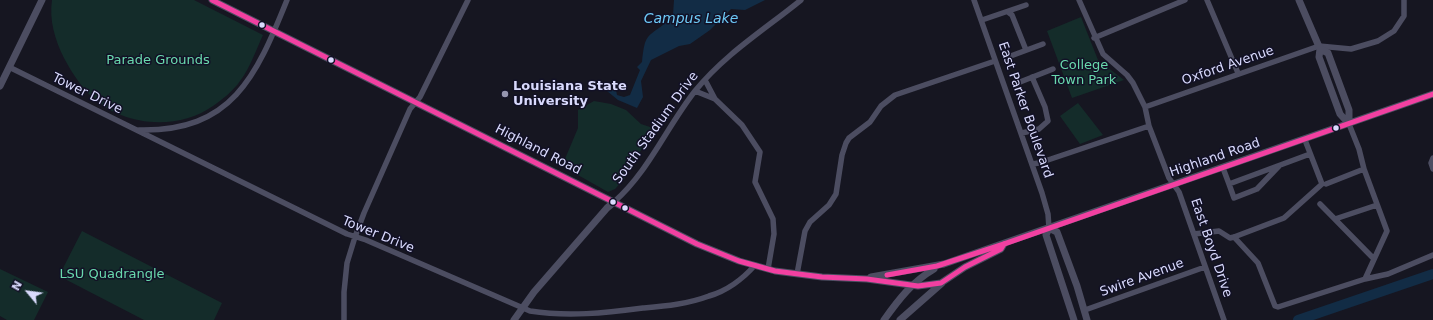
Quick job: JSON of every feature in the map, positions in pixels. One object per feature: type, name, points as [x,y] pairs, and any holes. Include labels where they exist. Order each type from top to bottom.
[{"type":"street","points":[[0,86],[42,0]]},
{"type":"street","name":"Highland Road","points":[[212,0],[715,252],[754,266],[797,274],[832,278],[866,279],[910,286],[934,285],[1001,249],[1004,244]]},
{"type":"street","points":[[136,130],[176,128],[204,119],[218,111],[245,87],[287,0]]},
{"type":"street","points":[[344,320],[344,292],[348,262],[355,237],[404,122],[420,97],[468,0]]},
{"type":"street","name":"South Stadium Drive","points":[[514,320],[522,308],[607,208],[641,173],[695,91],[736,49],[801,0]]},
{"type":"street","name":"East Parker Boulevard","points":[[974,0],[1022,133],[1047,210],[1049,228]]},
{"type":"street","name":"East Boyd Drive","points":[[1079,0],[1094,38],[1103,54],[1127,75],[1133,83],[1144,107],[1168,178],[1179,192],[1224,320]]},
{"type":"street","points":[[1094,38],[1185,0]]},
{"type":"street","points":[[1207,0],[1238,73]]},
{"type":"street","points":[[1300,0],[1320,47],[1328,53],[1331,60],[1349,110],[1349,124],[1387,231],[1365,279]]},
{"type":"street","points":[[1320,47],[1351,49],[1378,41],[1394,31],[1404,16],[1404,0]]},
{"type":"street","points":[[982,20],[1026,5]]},
{"type":"street","points":[[1008,12],[1012,15],[1026,50]]},
{"type":"street","points":[[1008,57],[1043,44]]},
{"type":"street","name":"Oxford Avenue","points":[[1144,107],[1238,73],[1320,47]]},
{"type":"street","points":[[797,274],[803,235],[810,222],[829,205],[836,194],[842,155],[849,138],[870,122],[881,106],[895,95],[995,61]]},
{"type":"street","name":"Tower Drive","points":[[9,67],[295,209],[355,237],[522,308],[552,314],[594,314],[691,302],[718,292],[738,281],[754,266]]},
{"type":"street","points":[[1020,82],[1053,69]]},
{"type":"street","points":[[1022,133],[1039,129],[1048,121],[1045,107],[1032,77]]},
{"type":"street","points":[[705,80],[715,99],[742,125],[760,152],[754,182],[773,219],[774,234],[768,269]]},
{"type":"street","points":[[695,91],[715,99]]},
{"type":"street","name":"Highland Road","points":[[866,279],[937,266],[1305,140],[1433,94]]},
{"type":"street","points":[[1032,164],[1039,164],[1150,126]]},
{"type":"street","points":[[1194,234],[1220,231],[1230,238],[1284,218],[1322,184],[1305,140]]},
{"type":"street","points":[[1229,184],[1310,154]]},
{"type":"street","points":[[1433,158],[1431,164],[1433,169]]},
{"type":"street","points":[[1223,168],[1234,198],[1257,189],[1280,165]]},
{"type":"street","points":[[1326,184],[1364,168]]},
{"type":"street","points":[[1320,204],[1374,259]]},
{"type":"street","points":[[1335,219],[1377,205]]},
{"type":"street","points":[[1074,320],[1046,235],[1049,228],[1057,232],[1086,310],[1087,320]]},
{"type":"street","points":[[1234,237],[1258,263],[1275,306],[1278,307],[1365,279],[1388,274],[1433,255]]},
{"type":"street","points":[[884,320],[910,286],[937,266]]},
{"type":"street","name":"Swire Avenue","points":[[1086,310],[1205,267]]},
{"type":"street","points":[[900,320],[945,280]]},
{"type":"green space","name":"Parade Grounds","points":[[52,0],[194,0],[263,35],[244,76],[228,95],[213,106],[182,120],[148,122],[115,113],[101,104],[81,85],[64,58],[55,37],[51,15]]},
{"type":"green space","name":"College Town Park","points":[[1081,17],[1098,60],[1124,80],[1072,98],[1047,31]]},
{"type":"green space","points":[[594,101],[611,104],[626,110],[641,124],[650,127],[654,131],[625,174],[625,178],[615,189],[608,192],[562,166],[578,128],[578,110]]},
{"type":"green space","points":[[1078,103],[1103,135],[1080,144],[1060,116]]},
{"type":"green space","name":"LSU Quadrangle","points":[[82,231],[222,303],[214,320],[144,320],[59,276]]},
{"type":"green space","points":[[0,269],[48,292],[34,320],[7,320],[0,316]]},
{"type":"water","name":"Campus Lake","points":[[674,0],[765,0],[745,10],[731,9],[710,30],[690,44],[679,46],[651,60],[641,81],[643,97],[637,108],[618,100],[607,91],[611,89],[616,90],[617,95],[624,97],[630,95],[640,70],[637,67],[642,62],[646,41],[651,34],[667,22],[667,16],[673,15]]},
{"type":"waterway","points":[[1298,320],[1433,274]]},
{"type":"transit line","points":[[212,0],[697,244],[739,261],[775,271],[822,277],[867,279],[918,286],[941,283],[965,267],[1001,249],[1004,244]]},
{"type":"transit line","points":[[887,275],[937,266],[1004,244],[1433,94]]},
{"type":"place","name":"Louisiana State University","points":[[505,94]]}]
